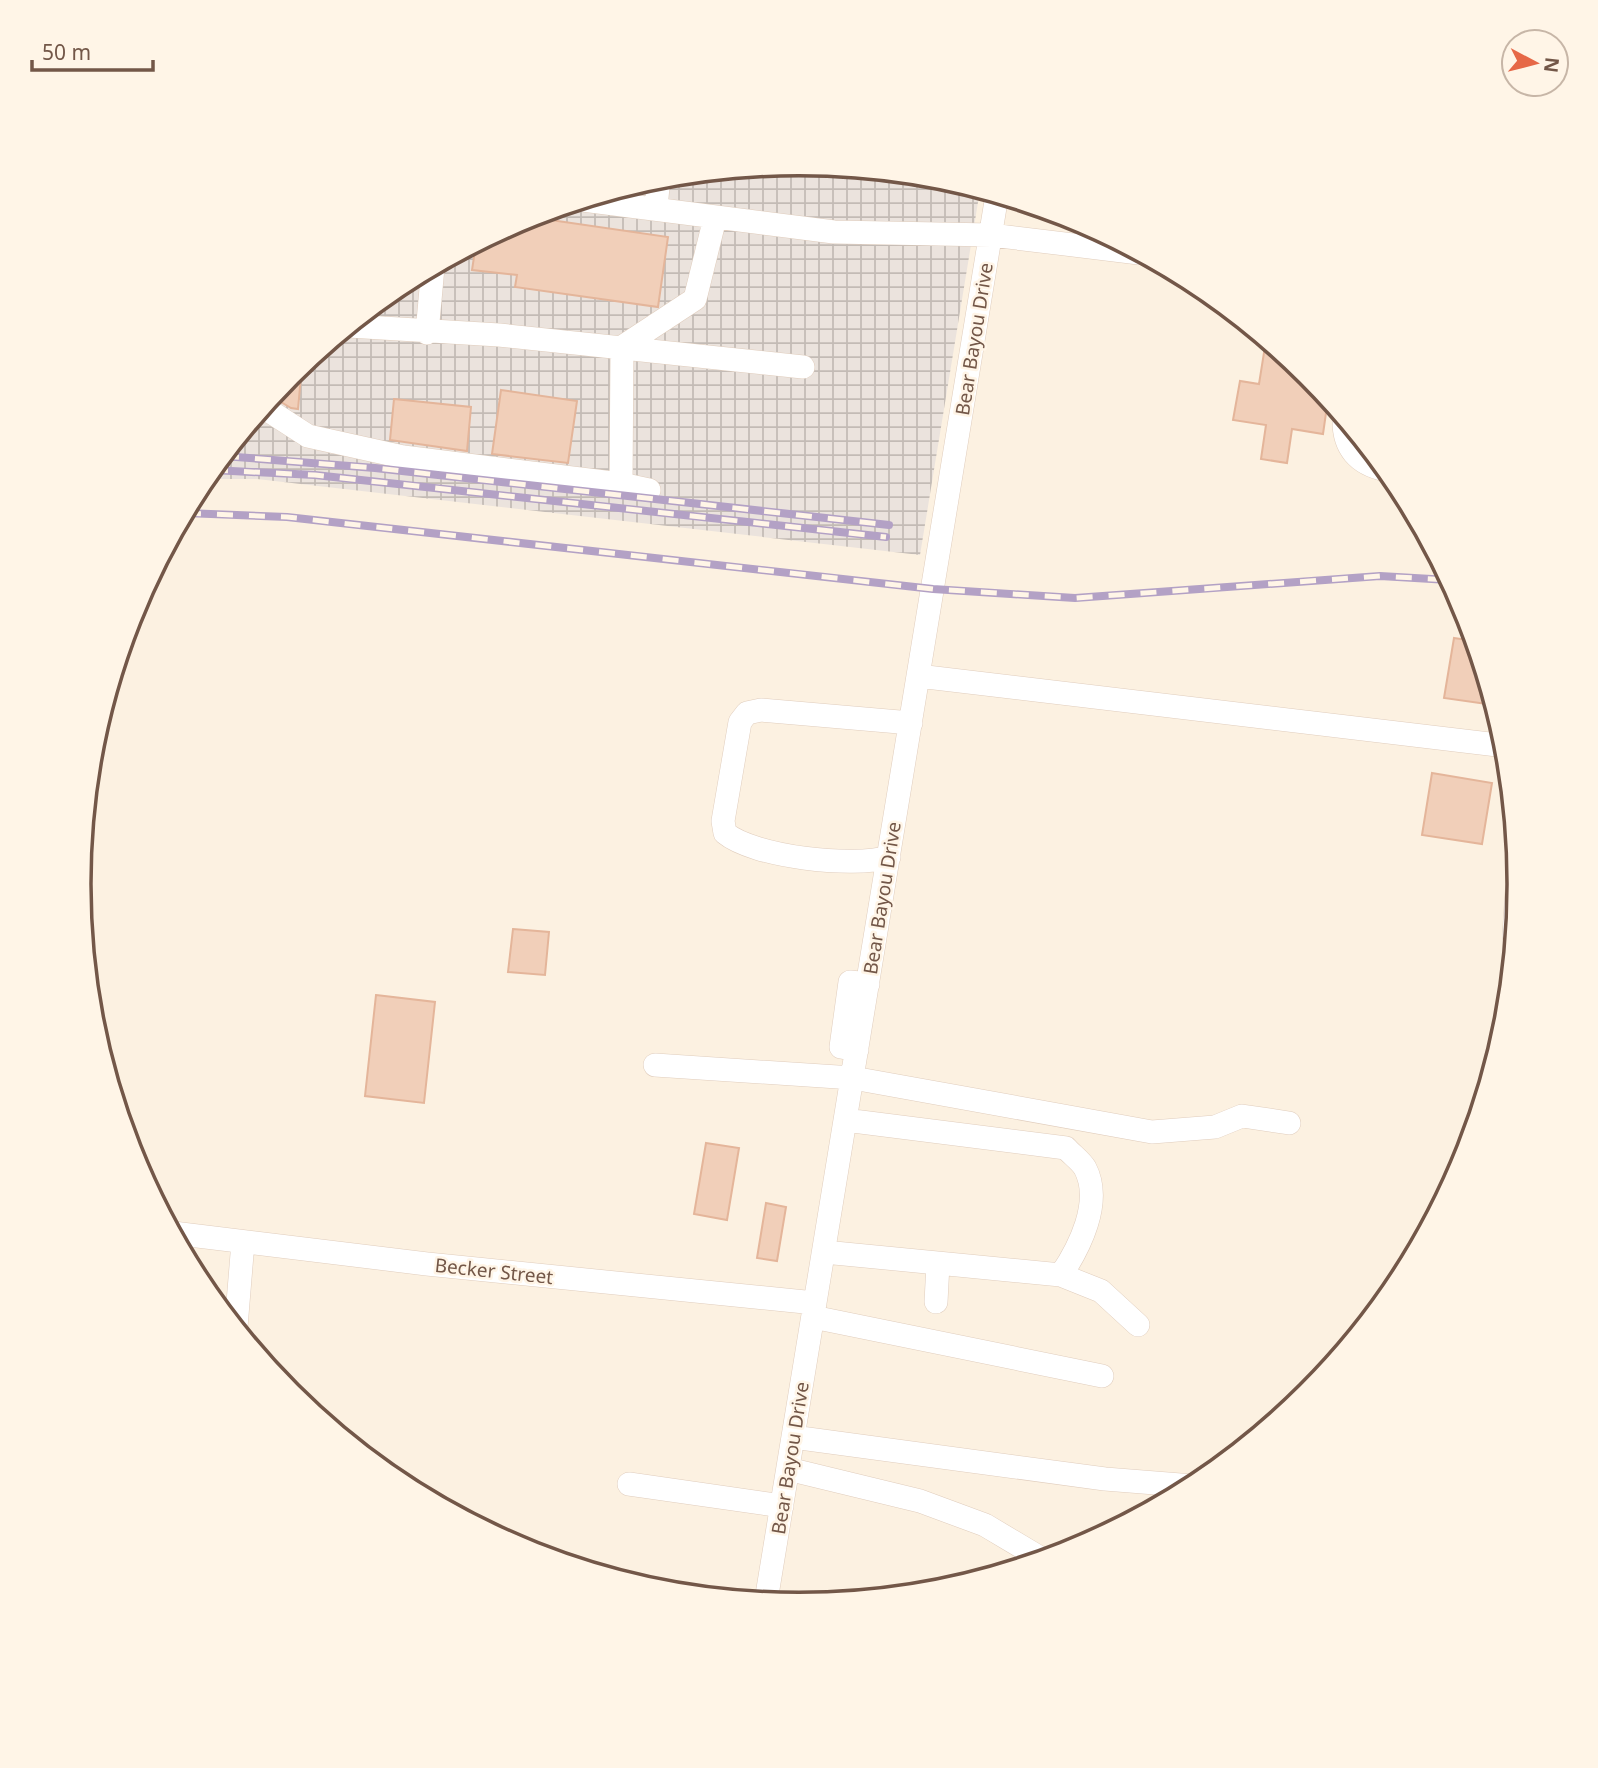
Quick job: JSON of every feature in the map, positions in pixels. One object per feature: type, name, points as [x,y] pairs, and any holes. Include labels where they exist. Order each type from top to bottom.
[{"type":"street","points":[[656,207],[658,191]]},
{"type":"street","points":[[608,202],[834,232],[991,235],[1114,250]]},
{"type":"street","name":"Bear Bayou Drive","points":[[768,1591],[996,204]]},
{"type":"street","points":[[622,347],[695,299],[715,218]]},
{"type":"street","points":[[427,332],[432,279]]},
{"type":"street","points":[[362,327],[499,334],[803,368]]},
{"type":"street","points":[[621,484],[622,347]]},
{"type":"street","points":[[271,412],[308,436],[403,457],[621,484],[649,490]]},
{"type":"street","points":[[1347,436],[1349,449],[1362,462],[1369,464]]},
{"type":"street","points":[[918,676],[1493,744]]},
{"type":"street","points":[[888,858],[866,862],[776,852],[735,841],[725,833],[723,821],[740,722],[747,713],[761,710],[911,723]]},
{"type":"street","points":[[655,1065],[853,1078],[1152,1132],[1215,1127],[1242,1116],[1289,1123]]},
{"type":"street","points":[[845,1120],[1066,1148],[1085,1168],[1091,1198],[1080,1247],[1060,1275]]},
{"type":"street","name":"Becker Street","points":[[184,1234],[814,1310],[1102,1376]]},
{"type":"street","points":[[237,1315],[243,1242]]},
{"type":"street","points":[[824,1252],[1060,1275],[1101,1291],[1138,1325]]},
{"type":"street","points":[[936,1302],[937,1264]]},
{"type":"street","points":[[793,1437],[1105,1479],[1173,1484]]},
{"type":"street","points":[[788,1469],[920,1501],[985,1525],[1031,1552]]},
{"type":"street","points":[[629,1483],[782,1506]]},
{"type":"shaded area","points":[[799,176],[891,182],[978,199],[920,555],[257,479],[219,479],[237,453],[298,383],[368,322],[406,295],[486,249],[528,230],[616,200],[707,182],[753,178]]},
{"type":"building","points":[[554,220],[668,237],[658,307],[515,287],[517,275],[472,270],[474,255]]},
{"type":"building","points":[[1264,351],[1326,412],[1323,434],[1292,429],[1287,463],[1261,459],[1266,425],[1233,420],[1240,381],[1259,384]]},
{"type":"building","points":[[301,381],[298,409],[281,402],[298,383]]},
{"type":"building","points":[[501,390],[577,401],[568,463],[492,454]]},
{"type":"building","points":[[394,399],[471,407],[467,451],[390,440]]},
{"type":"building","points":[[1454,638],[1463,639],[1484,704],[1444,698]]},
{"type":"building","points":[[1432,773],[1492,783],[1482,844],[1422,835]]},
{"type":"building","points":[[513,929],[549,932],[545,975],[508,972]]},
{"type":"building","points":[[376,995],[435,1002],[424,1103],[365,1096]]},
{"type":"building","points":[[706,1143],[739,1148],[727,1220],[694,1214]]},
{"type":"building","points":[[766,1203],[786,1207],[777,1261],[757,1258]]},
{"type":"railway","points":[[234,457],[375,468],[889,525]]},
{"type":"railway","points":[[224,471],[315,475],[886,537]]},
{"type":"railway","points":[[196,513],[287,517],[933,589],[1075,598],[1380,576],[1438,579]]}]
